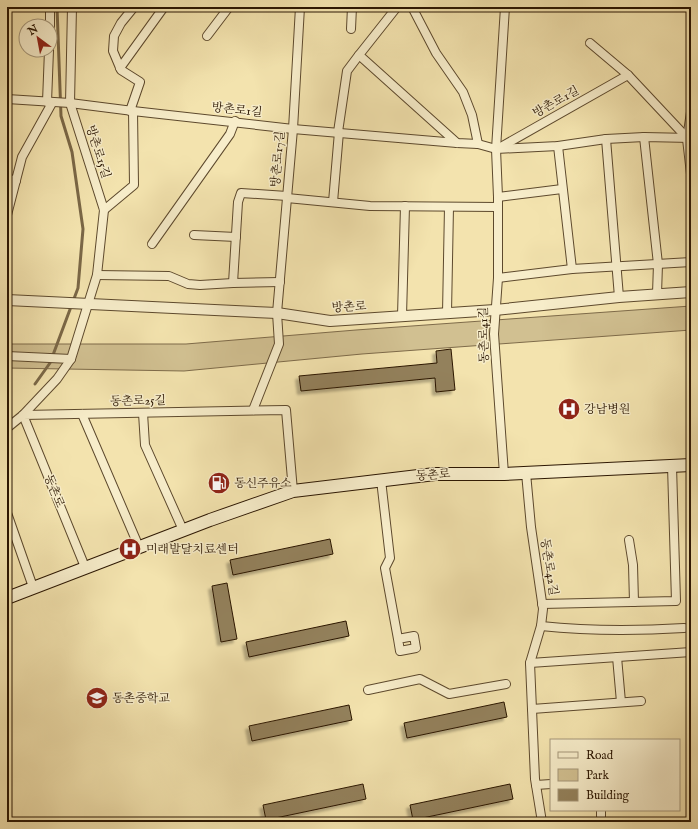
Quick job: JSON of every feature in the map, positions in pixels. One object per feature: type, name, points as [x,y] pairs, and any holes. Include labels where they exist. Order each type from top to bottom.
[{"type":"main road","name":"동촌로","points":[[7,598],[183,530],[293,491],[435,474],[504,474],[691,465]]},
{"type":"street","points":[[50,7],[50,18]]},
{"type":"street","name":"방촌로15길","points":[[7,428],[23,415],[57,379],[71,359],[97,275],[104,210],[70,103],[72,7]]},
{"type":"street","points":[[104,210],[134,185],[131,111],[140,82],[121,70],[113,51],[114,36],[121,23],[134,7]]},
{"type":"street","points":[[120,68],[164,7]]},
{"type":"street","points":[[207,36],[229,7]]},
{"type":"street","name":"방촌로17길","points":[[277,313],[293,129],[300,7]]},
{"type":"street","points":[[351,29],[352,7]]},
{"type":"street","points":[[333,202],[339,132],[347,71],[397,7]]},
{"type":"street","points":[[412,7],[436,53],[463,92],[472,115],[478,144]]},
{"type":"street","name":"동촌로41길","points":[[504,474],[494,334],[498,278],[498,197],[496,150],[505,7]]},
{"type":"street","points":[[590,43],[628,75],[690,140]]},
{"type":"street","points":[[359,55],[457,143]]},
{"type":"street","points":[[7,215],[22,157],[51,103],[49,58]]},
{"type":"street","name":"방촌로1길","points":[[496,150],[628,75]]},
{"type":"street","points":[[7,99],[51,103]]},
{"type":"street","name":"방촌로1길","points":[[51,103],[70,103],[131,111],[235,121],[293,129],[478,144],[496,150],[558,146],[606,139],[644,137],[690,140]]},
{"type":"street","points":[[691,112],[691,174]]},
{"type":"street","points":[[152,244],[230,134],[235,121]]},
{"type":"street","points":[[644,137],[658,264],[657,294]]},
{"type":"street","points":[[606,139],[619,297]]},
{"type":"street","points":[[558,146],[572,269]]},
{"type":"street","points":[[7,178],[16,181]]},
{"type":"street","points":[[498,197],[562,190]]},
{"type":"street","points":[[233,283],[238,202],[241,193],[370,206],[498,208]]},
{"type":"street","points":[[402,316],[405,206]]},
{"type":"street","points":[[447,313],[449,207]]},
{"type":"street","points":[[194,235],[236,237]]},
{"type":"street","points":[[498,278],[572,269],[691,262]]},
{"type":"street","points":[[97,275],[169,276],[188,284],[200,285],[280,282]]},
{"type":"street","name":"방촌로","points":[[7,300],[277,313],[330,322],[495,310],[619,297],[691,292]]},
{"type":"street","points":[[253,410],[279,344],[277,313]]},
{"type":"street","points":[[7,356],[71,359]]},
{"type":"street","name":"동촌로25길","points":[[23,415],[286,410],[293,491]]},
{"type":"street","points":[[143,413],[145,445],[183,530]]},
{"type":"street","points":[[82,414],[139,547]]},
{"type":"street","name":"동촌로","points":[[23,415],[85,567]]},
{"type":"street","points":[[542,604],[676,601],[672,466]]},
{"type":"street","name":"동촌로42길","points":[[526,473],[531,527],[542,604],[541,626],[530,663],[536,785],[542,822]]},
{"type":"street","points":[[381,480],[390,558],[386,568],[398,639]]},
{"type":"street","points":[[7,512],[33,587]]},
{"type":"street","points":[[629,540],[633,565],[634,602]]},
{"type":"street","points":[[541,626],[565,629],[618,630],[684,628]]},
{"type":"street","points":[[530,663],[691,652]]},
{"type":"street","points":[[617,657],[621,702]]},
{"type":"street","points":[[368,690],[420,679],[448,694],[506,684]]},
{"type":"street","points":[[532,709],[641,701]]},
{"type":"street","points":[[536,785],[550,784]]},
{"type":"green space","points":[[691,306],[691,330],[362,354],[184,371],[7,368],[7,344],[186,344],[356,330]]},
{"type":"building","points":[[451,349],[455,390],[436,392],[435,378],[301,391],[299,376],[437,363],[436,351]]},
{"type":"building","points":[[330,539],[333,554],[233,575],[230,560]]},
{"type":"building","points":[[227,583],[237,639],[221,642],[212,586]]},
{"type":"building","points":[[346,621],[349,636],[249,657],[246,642]]},
{"type":"building","points":[[504,702],[507,717],[407,738],[404,723]]},
{"type":"building","points":[[349,705],[352,720],[252,741],[249,726]]},
{"type":"building","points":[[363,784],[366,799],[266,820],[263,805]]},
{"type":"building","points":[[510,784],[513,799],[413,820],[410,805]]},
{"type":"waterway","points":[[35,384],[50,363],[78,288],[83,229],[72,152],[61,116],[57,7]]},
{"type":"place","name":"강남병원","points":[[569,409]]},
{"type":"place","name":"동신주유소","points":[[219,483]]},
{"type":"place","name":"미래발달치료센터","points":[[130,549]]},
{"type":"place","name":"동촌중학교","points":[[97,698]]}]
